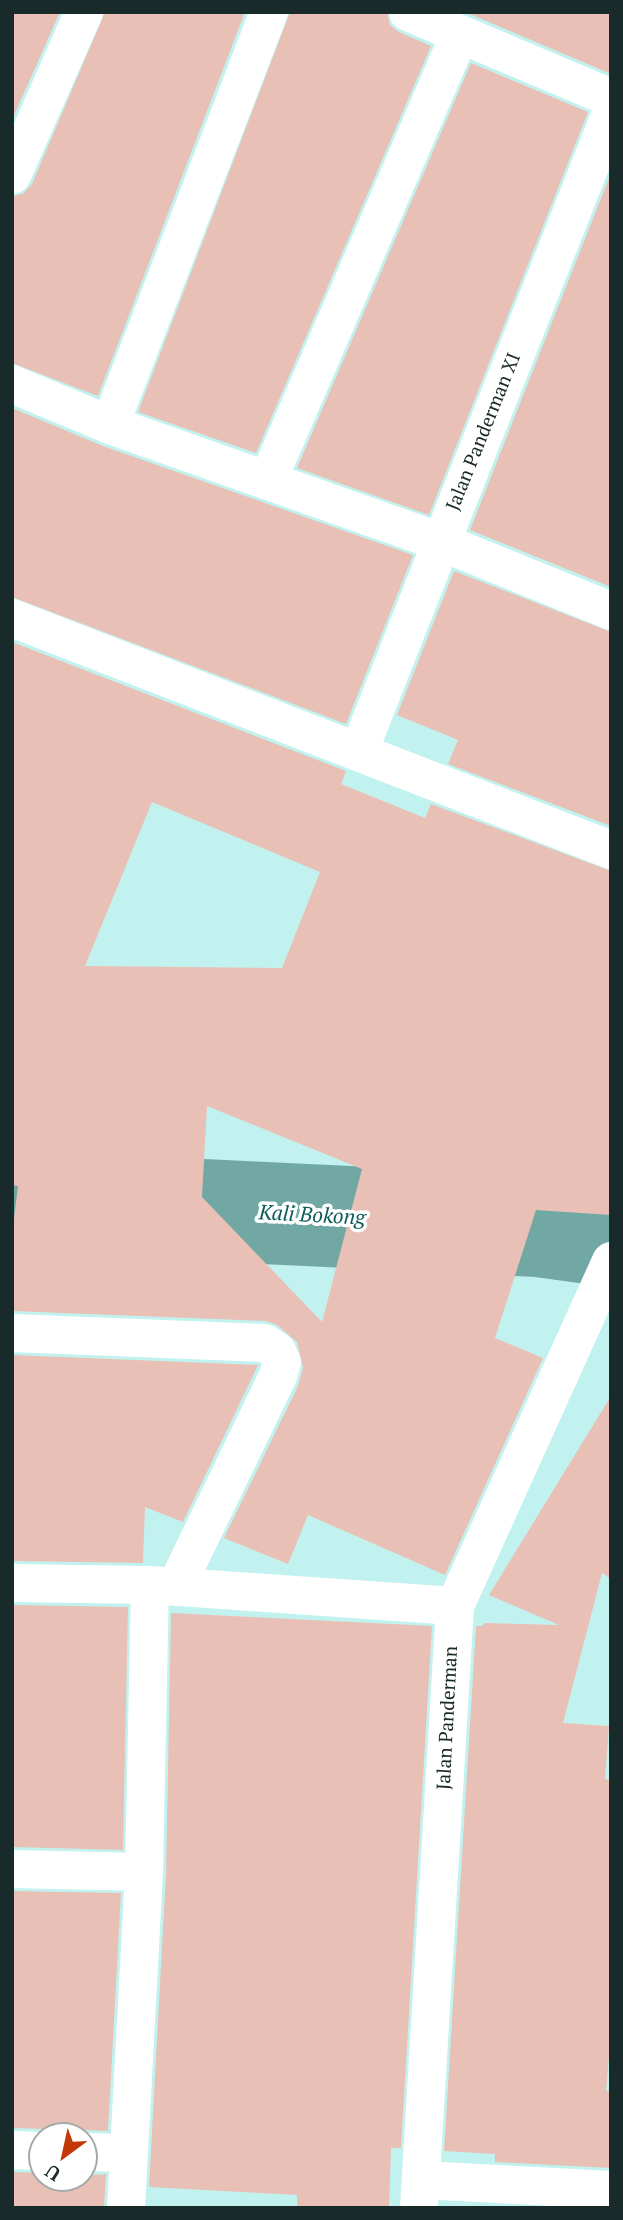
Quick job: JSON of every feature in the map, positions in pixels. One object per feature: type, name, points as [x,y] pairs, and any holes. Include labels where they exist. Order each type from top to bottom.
[{"type":"street","points":[[12,175],[84,12]]},
{"type":"street","points":[[110,425],[270,12]]},
{"type":"street","points":[[408,12],[459,36],[611,98]]},
{"type":"street","points":[[268,480],[459,36]]},
{"type":"street","name":"Jalan Panderman XI","points":[[359,751],[611,113]]},
{"type":"street","points":[[12,384],[110,425],[441,542],[611,611]]},
{"type":"street","points":[[12,618],[611,849]]},
{"type":"street","name":"Jalan Panderman","points":[[420,2194],[455,1606],[611,1261]]},
{"type":"street","points":[[12,1334],[265,1343],[277,1351],[282,1362],[278,1376],[163,1586],[126,2208]]},
{"type":"street","points":[[12,1583],[163,1586],[455,1606]]},
{"type":"street","points":[[12,1868],[144,1872]]},
{"type":"street","points":[[98,2152],[129,2153]]},
{"type":"street","points":[[420,2194],[611,2190]]},
{"type":"building","points":[[12,12],[60,12],[12,120]]},
{"type":"building","points":[[105,12],[245,12],[98,396],[12,363],[12,197],[24,193],[32,184]]},
{"type":"building","points":[[290,12],[387,12],[390,25],[399,32],[431,46],[256,453],[138,412]]},
{"type":"building","points":[[465,12],[611,12],[611,74]]},
{"type":"building","points":[[471,63],[588,112],[429,515],[297,468]]},
{"type":"building","points":[[611,173],[611,587],[470,530]]},
{"type":"building","points":[[12,408],[103,446],[413,555],[346,724],[12,597]]},
{"type":"building","points":[[454,571],[611,632],[611,826],[448,764],[458,740],[397,715]]},
{"type":"building","points":[[12,642],[346,771],[341,784],[425,818],[431,804],[611,871],[611,1215],[536,1210],[495,1338],[543,1358],[445,1575],[308,1515],[288,1564],[224,1538],[298,1386],[303,1368],[297,1342],[277,1325],[266,1321],[12,1311],[12,1235],[18,1186],[12,1185]],"holes":[[[152,802],[320,872],[282,968],[85,966]],[[207,1106],[362,1169],[322,1322],[202,1197]]]},
{"type":"building","points":[[12,1355],[258,1365],[183,1522],[145,1507],[143,1563],[12,1561]]},
{"type":"building","points":[[611,1396],[611,1579],[602,1573],[563,1723],[609,1726],[605,1779],[611,1780],[611,2033],[606,2091],[611,2091],[611,2168],[495,2162],[495,2154],[444,2151],[476,1626],[483,1626],[484,1623],[559,1625],[489,1595]]},
{"type":"building","points":[[12,1605],[128,1607],[123,1850],[12,1847]]},
{"type":"building","points":[[171,1613],[432,1626],[401,2148],[391,2148],[389,2208],[297,2208],[297,2195],[149,2187],[166,1873]]},
{"type":"building","points":[[12,1891],[121,1893],[108,2131],[98,2131],[98,2122],[28,2122],[28,2129],[12,2128]]},
{"type":"building","points":[[12,2172],[28,2173],[28,2192],[98,2192],[98,2174],[106,2174],[104,2208],[12,2208]]},
{"type":"waterway","name":"Kali Bokong","points":[[12,1201],[538,1226],[611,1236]]}]
